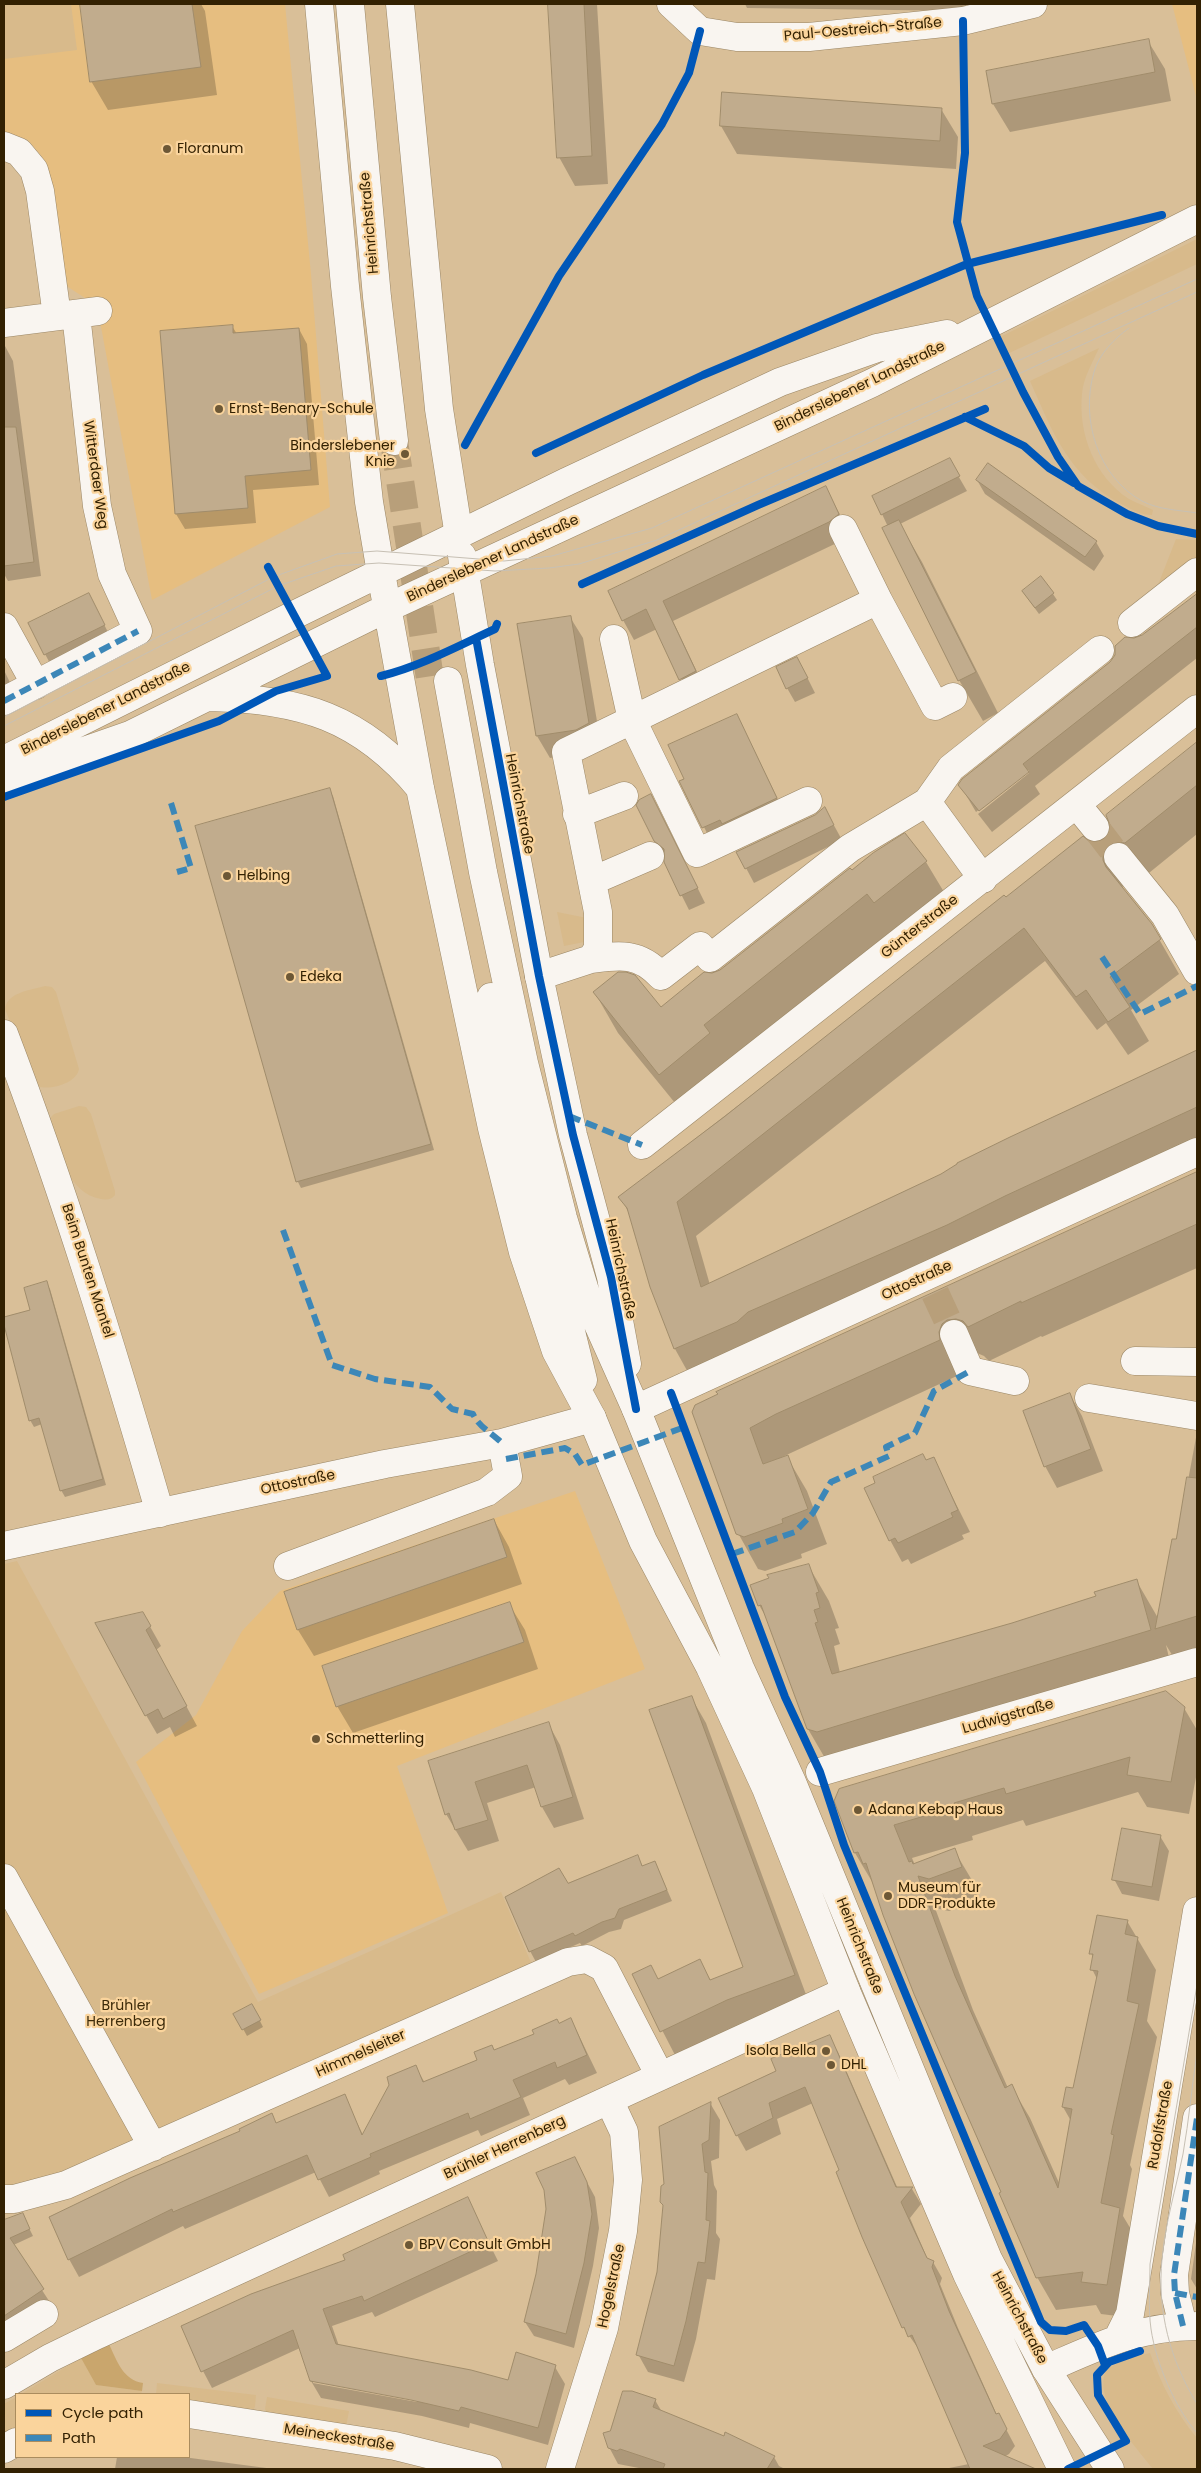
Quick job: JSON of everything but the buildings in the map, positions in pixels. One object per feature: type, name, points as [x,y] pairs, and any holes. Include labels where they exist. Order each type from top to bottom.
[{"type":"main road","points":[[319,4],[348,315],[369,502],[420,788]]},
{"type":"main road","name":"Heinrichstraße","points":[[350,4],[376,287],[404,441],[396,294],[368,4]]},
{"type":"main road","name":"Heinrichstraße","points":[[400,4],[439,409],[465,573],[539,976],[573,1134],[611,1277],[636,1410]]},
{"type":"main road","name":"Paul-Oestreich-Straße","points":[[672,4],[700,31],[737,37],[809,37],[963,21],[1034,4]]},
{"type":"main road","name":"Witterdaer Weg","points":[[4,146],[19,152],[34,170],[77,314],[97,506],[112,574],[138,631],[36,685]]},
{"type":"main road","name":"Binderslebener Landstraße","points":[[4,779],[130,735],[388,608],[872,383],[1197,219]]},
{"type":"main road","points":[[4,323],[77,314]]},
{"type":"main road","name":"Binderslebener Landstraße","points":[[4,760],[566,482],[780,382],[877,348],[978,328]]},
{"type":"main road","points":[[843,529],[878,600],[935,706],[952,697]]},
{"type":"main road","points":[[1132,623],[1197,572]]},
{"type":"main road","points":[[591,960],[598,949],[598,912],[566,752],[878,600]]},
{"type":"main road","points":[[4,627],[36,685],[4,701]]},
{"type":"main road","points":[[614,639],[632,720],[697,853],[808,801]]},
{"type":"main road","points":[[539,976],[591,960],[612,956],[648,962],[661,976],[707,940],[710,958],[850,848],[927,802],[951,768],[1100,650]]},
{"type":"main road","name":"Heinrichstraße","points":[[592,1418],[501,1048],[440,683],[524,1063],[563,1218],[589,1304],[636,1410],[740,1668],[792,1782],[988,2259],[1046,2369],[1110,2469]]},
{"type":"main road","points":[[206,696],[267,701],[290,705],[333,719],[355,729],[377,745],[404,769],[420,788]]},
{"type":"main road","name":"Günterstraße","points":[[642,1145],[1197,709]]},
{"type":"main road","name":"Heinrichstraße","points":[[420,788],[492,1128],[523,1252],[556,1351],[592,1418],[643,1541],[710,1667],[766,1788],[846,1991],[967,2274],[1062,2469]]},
{"type":"main road","points":[[577,814],[624,796]]},
{"type":"main road","points":[[927,802],[983,878]]},
{"type":"main road","points":[[1077,805],[1095,827]]},
{"type":"main road","points":[[592,881],[650,856]]},
{"type":"main road","points":[[1118,857],[1165,915],[1197,971]]},
{"type":"main road","name":"Beim Bunten Mantel","points":[[4,1034],[32,1104],[74,1228],[113,1350],[160,1513]]},
{"type":"main road","name":"Ottostraße","points":[[636,1410],[932,1285],[1197,1152]]},
{"type":"main road","points":[[954,1334],[970,1371],[1015,1381]]},
{"type":"main road","points":[[1135,1361],[1197,1362]]},
{"type":"main road","points":[[1089,1398],[1197,1416]]},
{"type":"main road","name":"Ottostraße","points":[[4,1546],[385,1464],[502,1443],[592,1418]]},
{"type":"main road","points":[[288,1566],[487,1492],[508,1476],[502,1443]]},
{"type":"main road","name":"Ludwigstraße","points":[[820,1772],[1197,1662]]},
{"type":"main road","points":[[4,1878],[153,2147]]},
{"type":"main road","name":"Rudolfstraße","points":[[1118,2338],[1130,2314],[1197,1910]]},
{"type":"main road","name":"Himmelsleiter","points":[[4,2199],[14,2199],[66,2185],[537,1975],[568,1962],[587,1958],[604,1968],[660,2076]]},
{"type":"main road","name":"Brühler Herrenberg","points":[[4,2385],[50,2358],[97,2334],[846,1991]]},
{"type":"main road","name":"Hogelstraße","points":[[560,2469],[604,2328],[623,2231],[628,2180],[624,2132],[609,2100]]},
{"type":"main road","points":[[1046,2369],[1118,2338],[1151,2330],[1190,2326],[1175,2293],[1174,2275],[1197,2118]]},
{"type":"main road","points":[[4,2338],[44,2314]]},
{"type":"main road","name":"Meineckestraße","points":[[190,2414],[396,2446],[488,2469]]},
{"type":"shaded area","points":[[4,4],[285,4],[311,274],[330,507],[152,600],[96,300],[85,298],[68,287],[64,275],[50,176],[43,158],[28,140],[4,131]]},
{"type":"shaded area","points":[[1172,4],[1197,4],[1197,100]]},
{"type":"shaded area","name":"Schmetterling","points":[[575,1491],[645,1669],[397,1766],[448,1913],[259,1994],[136,1762],[196,1715],[242,1631],[280,1591]]},
{"type":"shaded area","points":[[109,2344],[118,2363],[126,2374],[130,2378],[143,2383],[142,2391],[96,2385],[81,2358]]},
{"type":"green space","points":[[4,4],[71,4],[77,50],[4,59]]},
{"type":"green space","points":[[1197,239],[1197,264],[1001,357],[994,340]]},
{"type":"green space","points":[[1099,348],[1086,376],[1082,394],[1081,409],[1086,439],[1098,467],[1107,479],[1129,499],[1153,510],[1152,515],[1134,510],[1104,494],[1076,467],[1055,436],[1030,381]]},
{"type":"green space","points":[[1176,539],[1197,540],[1197,569],[1156,590]]},
{"type":"green space","points":[[557,912],[587,918],[584,942],[564,946]]},
{"type":"green space","points":[[45,986],[52,987],[56,992],[79,1069],[77,1074],[68,1082],[55,1087],[37,1086],[5,1009],[7,1003],[15,995]]},
{"type":"green space","points":[[79,1106],[86,1107],[91,1114],[115,1191],[115,1195],[110,1199],[101,1199],[89,1195],[80,1189],[67,1170],[50,1126],[51,1117],[54,1114]]},
{"type":"green space","name":"Brühler Herrenberg","points":[[17,1561],[258,2002],[501,1892],[532,1965],[98,2159],[14,2189],[4,2188],[4,1564]]},
{"type":"green space","points":[[1150,2353],[1170,2398],[1182,2419],[1197,2438],[1197,2469],[1153,2469],[1126,2435],[1110,2407],[1103,2380],[1107,2369],[1126,2359]]},
{"type":"green space","points":[[81,2358],[96,2385],[142,2391],[141,2393],[23,2393]]},
{"type":"green space","points":[[157,2383],[256,2395],[255,2407],[250,2413],[190,2405],[190,2393],[156,2393]]},
{"type":"green space","points":[[267,2397],[349,2411],[346,2427],[268,2414],[265,2409]]},
{"type":"green space","points":[[15,2398],[15,2432],[4,2437],[4,2404]]},
{"type":"tunnel","points":[[394,441],[431,685]]},
{"type":"tunnel","points":[[1095,827],[1118,857]]},
{"type":"tunnel","points":[[935,1293],[954,1334]]},
{"type":"tram line","points":[[4,717],[273,577],[337,554],[377,551],[504,561],[552,556],[652,528],[1197,279]]},
{"type":"tram line","points":[[4,726],[278,586],[336,566],[379,563],[495,571],[549,568],[579,564],[657,540],[1197,292]]},
{"type":"tram line","points":[[1129,328],[1108,347],[1099,359],[1094,372],[1090,390],[1089,409],[1096,445],[1114,477],[1142,501],[1162,508],[1197,513]]},
{"type":"tram line","points":[[1197,1985],[1150,2264],[1149,2305],[1154,2342],[1162,2370],[1181,2411],[1197,2433]]},
{"type":"tram line","points":[[1197,2052],[1183,2154],[1166,2233],[1161,2278],[1164,2316],[1173,2352],[1179,2370],[1197,2404]]},
{"type":"marked path","points":[[4,701],[138,631]]},
{"type":"marked path","points":[[171,803],[191,868],[177,872]]},
{"type":"marked path","points":[[1102,957],[1140,1014],[1197,986]]},
{"type":"marked path","points":[[569,1116],[642,1145]]},
{"type":"marked path","points":[[283,1230],[332,1365],[375,1379],[430,1387],[452,1409],[473,1414],[482,1426],[502,1443]]},
{"type":"marked path","points":[[732,1554],[795,1532],[813,1513],[831,1482],[889,1456],[886,1447],[915,1433],[934,1391],[970,1371]]},
{"type":"marked path","points":[[506,1459],[565,1448],[575,1454],[582,1465],[682,1428]]},
{"type":"marked path","points":[[1183,2326],[1175,2293],[1174,2275],[1197,2118]]},
{"type":"marked path","points":[[1175,2293],[1197,2297]]},
{"type":"cycle path","points":[[963,21],[965,153],[957,222],[977,296],[1023,392],[1058,457],[1078,486],[1127,514],[1158,526],[1197,534]]},
{"type":"cycle path","points":[[465,445],[559,276],[662,124],[689,73],[700,31]]},
{"type":"cycle path","points":[[536,453],[703,375],[967,264],[1162,215]]},
{"type":"cycle path","points":[[582,584],[758,505],[985,409]]},
{"type":"cycle path","points":[[965,417],[1024,446],[1049,468],[1074,483]]},
{"type":"cycle path","points":[[4,797],[219,721],[276,691],[327,676],[268,567]]},
{"type":"cycle path","points":[[381,676],[439,655],[495,629],[497,624]]},
{"type":"cycle path","points":[[476,638],[539,976],[573,1135],[611,1277],[636,1409]]},
{"type":"cycle path","points":[[671,1393],[785,1697],[820,1772],[844,1845],[1041,2322],[1050,2330],[1066,2331],[1084,2325],[1098,2346],[1105,2365]]},
{"type":"cycle path","points":[[1068,2469],[1126,2441],[1098,2395],[1097,2375],[1109,2362],[1140,2351]]},
{"type":"place","name":"Floranum","points":[[167,149]]},
{"type":"place","name":"Ernst-Benary-Schule","points":[[219,409]]},
{"type":"place","name":"Binderslebener Knie","points":[[405,454]]},
{"type":"place","name":"Helbing","points":[[227,876]]},
{"type":"place","name":"Edeka","points":[[290,977]]},
{"type":"place","name":"Schmetterling","points":[[316,1739]]},
{"type":"place","name":"Adana Kebap Haus","points":[[858,1810]]},
{"type":"place","name":"Museum für DDR-Produkte","points":[[888,1896]]},
{"type":"place","name":"Isola Bella","points":[[826,2051]]},
{"type":"place","name":"DHL","points":[[831,2065]]},
{"type":"place","name":"BPV Consult GmbH","points":[[409,2245]]}]
